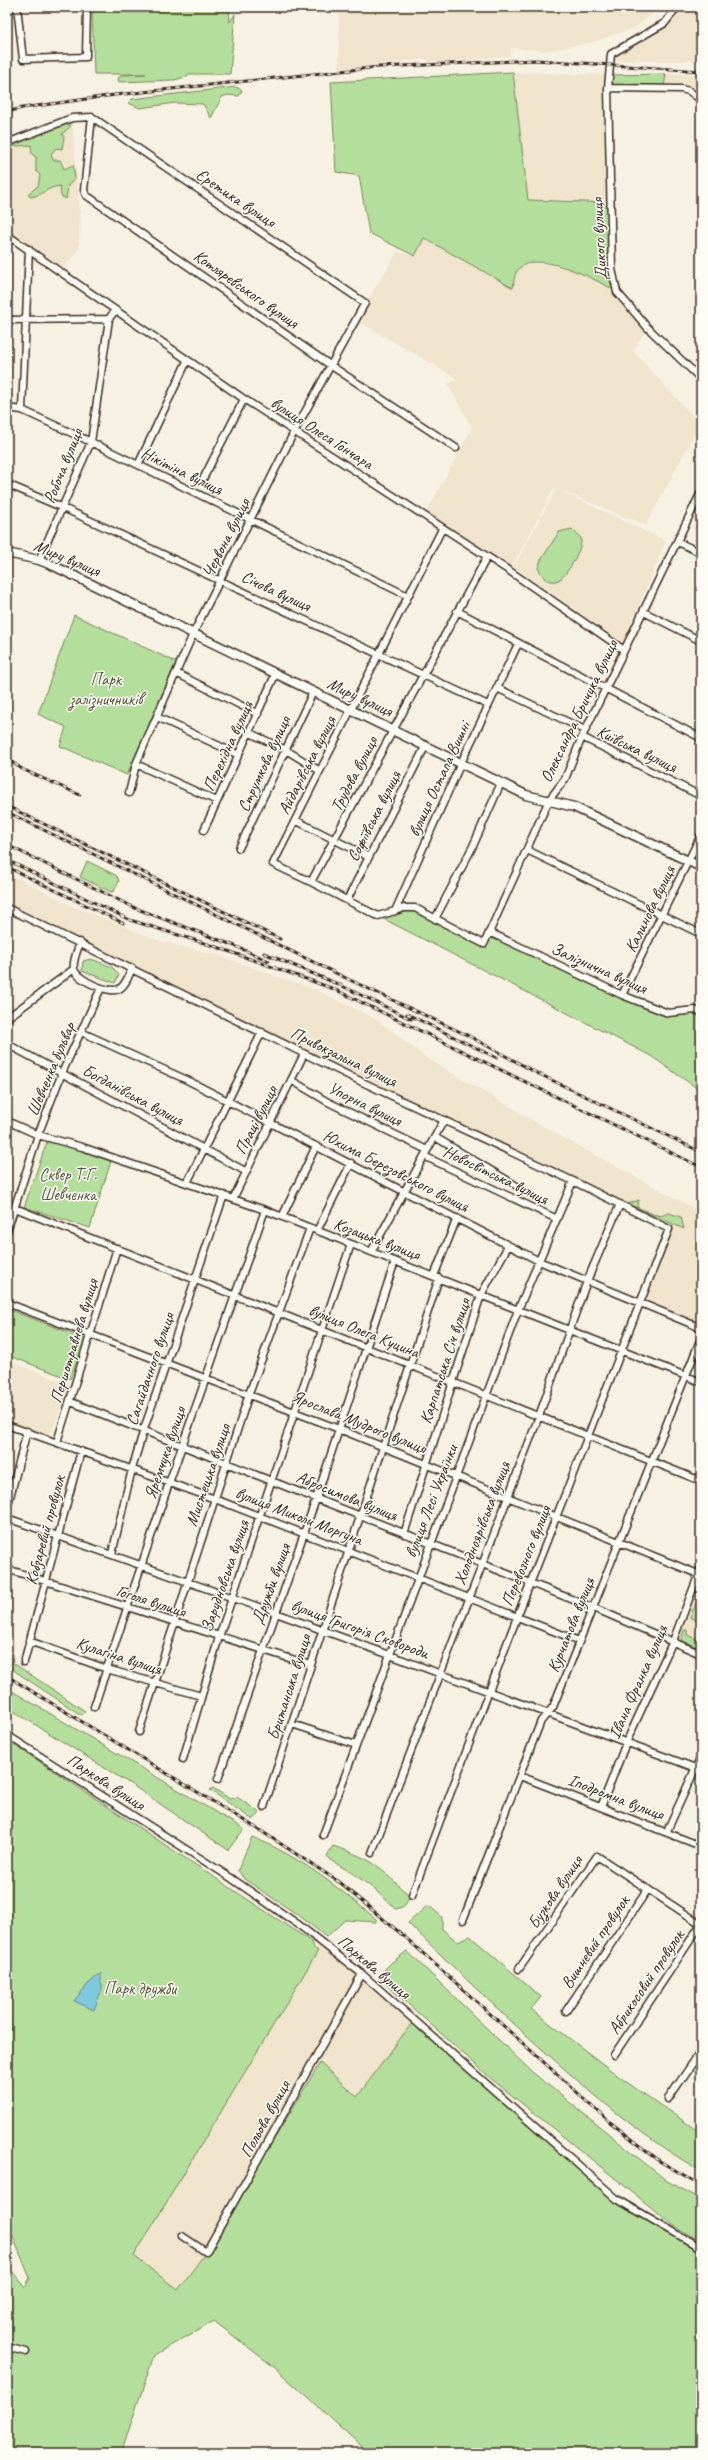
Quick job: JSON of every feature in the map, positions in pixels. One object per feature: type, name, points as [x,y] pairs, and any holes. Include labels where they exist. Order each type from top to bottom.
[{"type":"main road","name":"Миру вулиця","points":[[7,553],[39,560],[426,745],[526,795],[574,807],[701,867]]},
{"type":"street","points":[[16,7],[23,59],[86,57],[86,7]]},
{"type":"street","name":"Дикого вулиця","points":[[677,7],[665,23],[611,54],[608,88],[612,269],[617,292],[647,327],[701,379]]},
{"type":"street","points":[[608,88],[681,89],[689,91],[701,100]]},
{"type":"street","points":[[7,143],[72,118],[92,117]]},
{"type":"street","name":"Єретика вулиця","points":[[92,117],[365,303]]},
{"type":"street","name":"Котляревського вулиця","points":[[92,117],[84,190],[86,195],[330,364],[456,448]]},
{"type":"street","name":"вулиця Олеся Гончара","points":[[7,235],[187,361],[487,557],[624,650]]},
{"type":"street","points":[[22,410],[29,250]]},
{"type":"street","name":"Червона вулиця","points":[[129,793],[136,764],[192,634],[294,432],[330,364],[365,303]]},
{"type":"street","name":"Робоча вулиця","points":[[39,560],[61,507],[91,442],[109,319],[115,310]]},
{"type":"street","points":[[7,320],[109,319]]},
{"type":"street","points":[[138,465],[187,361]]},
{"type":"street","points":[[202,481],[244,399]]},
{"type":"street","name":"Нікітіна вулиця","points":[[7,408],[22,410],[91,442],[250,521],[408,596]]},
{"type":"street","name":"Січова вулиця","points":[[7,484],[61,507],[488,705]]},
{"type":"street","name":"Олександра Бричука вулиця","points":[[435,919],[484,944],[549,800],[565,779],[585,730],[701,494]]},
{"type":"street","name":"Айдарівська вулиця","points":[[311,882],[273,864],[442,529]]},
{"type":"street","points":[[678,542],[701,553]]},
{"type":"street","name":"Трудова вулиця","points":[[311,882],[487,557]]},
{"type":"street","points":[[457,611],[701,738]]},
{"type":"street","points":[[644,612],[701,641]]},
{"type":"street","name":"вулиця Остапа Вишні","points":[[395,911],[461,763],[518,644]]},
{"type":"street","points":[[176,673],[258,714]]},
{"type":"street","name":"Перехідна вулиця","points":[[204,830],[250,733],[276,673]]},
{"type":"street","name":"Київська вулиця","points":[[497,688],[585,730]]},
{"type":"street","name":"Струмкова вулиця","points":[[239,848],[313,692]]},
{"type":"street","points":[[157,717],[239,755]]},
{"type":"street","points":[[250,733],[286,750],[320,770]]},
{"type":"street","name":"Київська вулиця","points":[[582,738],[701,796]]},
{"type":"street","name":"Софіївська вулиця","points":[[347,900],[426,745]]},
{"type":"street","points":[[136,764],[217,801]]},
{"type":"street","points":[[311,882],[378,916],[404,908],[415,908],[435,919],[473,846],[501,783]]},
{"type":"street","points":[[295,820],[336,838],[369,856]]},
{"type":"street","name":"Калинова вулиця","points":[[622,995],[663,915],[701,835]]},
{"type":"street","points":[[527,850],[701,934]]},
{"type":"street","name":"Привокзальна вулиця","points":[[7,908],[80,942],[304,1054],[573,1181],[669,1229]]},
{"type":"street","name":"Залізнична вулиця","points":[[489,932],[622,995],[668,1013],[695,1010],[701,1012]]},
{"type":"street","points":[[80,942],[74,962],[74,969],[80,977],[101,988],[110,991],[119,989],[132,968]]},
{"type":"street","points":[[7,1018],[74,969]]},
{"type":"street","name":"Шевченка бульвар","points":[[7,1231],[38,1135],[62,1073],[101,988]]},
{"type":"street","name":"Юхима Березовського вулиця","points":[[81,1032],[187,1080],[458,1218],[508,1246],[539,1261],[701,1328]]},
{"type":"street","points":[[187,1183],[226,1101],[262,1032]]},
{"type":"street","name":"Богданівська вулиця","points":[[7,1044],[245,1171]]},
{"type":"street","name":"Праці вулиця","points":[[233,1199],[245,1171],[304,1054]]},
{"type":"street","name":"Упорна вулиця","points":[[291,1080],[328,1102],[426,1153]]},
{"type":"street","points":[[371,1252],[444,1120]]},
{"type":"street","name":"Козацька вулиця","points":[[7,1121],[38,1135],[82,1147],[282,1216],[701,1382]]},
{"type":"street","points":[[435,1137],[522,1189]]},
{"type":"street","points":[[282,1216],[316,1146]]},
{"type":"street","name":"Новосвітська вулиця","points":[[426,1153],[557,1219]]},
{"type":"street","points":[[317,1231],[351,1163]]},
{"type":"street","name":"вулиця Лесі Українки","points":[[323,1835],[388,1654],[518,1310],[573,1181]]},
{"type":"street","name":"Сагайдачного вулиця","points":[[112,1554],[132,1469],[144,1429],[224,1195]]},
{"type":"street","name":"Холодноярівська вулиця","points":[[372,1853],[539,1416],[587,1281],[620,1204]]},
{"type":"street","name":"вулиця Олега Куцина","points":[[15,1208],[278,1311],[701,1481]]},
{"type":"street","name":"Яремчука вулиця","points":[[94,1707],[182,1445],[234,1294],[265,1210]]},
{"type":"street","name":"Британська вулиця","points":[[264,1807],[411,1365],[436,1277],[458,1218]]},
{"type":"street","name":"Мистецька вулиця","points":[[139,1732],[249,1394],[278,1311],[310,1228]]},
{"type":"street","name":"Перевозного вулиця","points":[[412,1895],[490,1694],[517,1617],[669,1229]]},
{"type":"street","name":"Зарудновська вулиця","points":[[183,1759],[219,1637],[351,1244]]},
{"type":"street","name":"Карпатська Січ вулиця","points":[[404,1534],[481,1295],[508,1246]]},
{"type":"street","name":"Першотравнева вулиця","points":[[57,1442],[92,1335],[117,1248]]},
{"type":"street","name":"Дружби вулиця","points":[[218,1779],[316,1499],[395,1261]]},
{"type":"street","name":"Ярослава Мудрого вулиця","points":[[7,1303],[294,1411],[698,1574]]},
{"type":"street","name":"Курчатова вулиця","points":[[463,1920],[541,1721],[553,1707],[579,1641],[594,1608],[687,1377],[701,1338]]},
{"type":"street","name":"Абросимова вулиця","points":[[71,1402],[228,1462],[430,1545],[594,1608],[701,1654]]},
{"type":"street","name":"вулиця Миколи Моргуна","points":[[7,1425],[215,1499],[417,1576],[579,1641]]},
{"type":"street","points":[[7,1509],[27,1432]]},
{"type":"street","name":"Кобзаревий провулок","points":[[24,1662],[81,1451]]},
{"type":"street","name":"вулиця Григорія Сковороди","points":[[7,1518],[276,1613],[388,1654],[490,1694],[547,1713],[698,1769]]},
{"type":"street","name":"Івана Франка вулиця","points":[[601,1807],[626,1743],[673,1641],[701,1568]]},
{"type":"street","name":"Гоголя вулиця","points":[[7,1569],[175,1624],[311,1665]]},
{"type":"street","name":"Кулагіна вулиця","points":[[29,1641],[107,1669],[201,1696]]},
{"type":"street","points":[[292,1724],[356,1745]]},
{"type":"street","name":"Паркова вулиця","points":[[7,1735],[231,1878],[299,1925],[362,1974],[617,2199],[701,2248]]},
{"type":"street","points":[[667,1831],[698,1769],[701,1756]]},
{"type":"street","name":"Іподромна вулиця","points":[[520,1776],[667,1831],[701,1846]]},
{"type":"street","name":"Бузкова вулиця","points":[[519,1969],[597,1856],[701,1924]]},
{"type":"street","name":"Вишневий провулок","points":[[566,2011],[648,1889]]},
{"type":"street","name":"Абрикосовий провулок","points":[[614,2055],[701,1924]]},
{"type":"street","name":"Польова вулиця","points":[[182,2236],[206,2252],[362,1974]]},
{"type":"street","points":[[668,2099],[701,2051]]},
{"type":"street","points":[[7,2347],[26,2352]]},
{"type":"shaded area","points":[[660,7],[635,28],[590,43],[545,51],[511,48],[510,56],[429,63],[427,59],[339,69],[339,8]]},
{"type":"shaded area","points":[[678,7],[701,7],[701,61],[611,60],[611,54],[665,23]]},
{"type":"shaded area","points":[[513,72],[610,75],[611,203],[528,201]]},
{"type":"shaded area","points":[[666,74],[701,74],[701,100],[694,94],[664,88]]},
{"type":"shaded area","points":[[72,118],[80,215],[79,249],[64,267],[7,232],[7,144]]},
{"type":"shaded area","points":[[423,237],[513,288],[516,272],[524,265],[541,263],[565,266],[597,280],[617,292],[647,327],[633,351],[700,424],[646,525],[554,488],[511,569],[425,515],[472,428],[448,384],[458,379],[356,320],[397,252],[415,256]]},
{"type":"shaded area","points":[[556,489],[666,541],[623,643],[514,567]]},
{"type":"shaded area","points":[[7,873],[70,905],[163,942],[217,955],[314,989],[376,1019],[428,1059],[558,1135],[701,1212],[701,1328],[639,1303],[669,1230],[7,908]]},
{"type":"shaded area","points":[[7,1360],[70,1385],[50,1436],[7,1420]]},
{"type":"shaded area","points":[[701,1577],[701,1652],[676,1640]]},
{"type":"shaded area","points":[[321,1942],[414,2020],[357,2097],[313,2064],[206,2252],[178,2290],[126,2250]]},
{"type":"green space","points":[[92,7],[229,7],[230,22],[235,14],[230,74],[188,74],[187,77],[174,80],[119,82],[118,78],[123,75],[146,74],[94,74]]},
{"type":"green space","points":[[513,72],[528,200],[611,203],[612,269],[617,292],[596,280],[565,268],[550,263],[536,262],[524,265],[516,273],[513,288],[424,238],[415,256],[369,233],[359,176],[336,172],[331,82]]},
{"type":"green space","points":[[666,74],[664,88],[608,88],[610,75]]},
{"type":"green space","points":[[236,87],[242,90],[239,96],[228,95],[222,97],[211,118],[203,104],[175,103],[140,108],[128,103],[132,99]]},
{"type":"green space","points":[[67,123],[71,126],[62,134],[64,137],[62,149],[56,148],[51,154],[53,160],[60,160],[64,169],[73,165],[75,178],[68,186],[66,199],[61,196],[60,186],[30,197],[28,194],[38,186],[40,175],[36,171],[36,157],[32,154],[31,145],[7,147]]},
{"type":"green space","points":[[572,529],[581,538],[580,548],[574,560],[567,572],[560,579],[550,581],[545,579],[538,568],[541,560],[559,532]]},
{"type":"green space","name":"Парк залізничників","points":[[74,615],[176,662],[127,775],[60,746],[66,727],[38,714]]},
{"type":"green space","points":[[87,861],[117,876],[119,881],[114,891],[111,892],[80,877]]},
{"type":"green space","points":[[409,908],[483,944],[489,932],[668,1013],[701,1012],[701,1091],[651,1056],[378,916]]},
{"type":"green space","points":[[91,959],[112,967],[119,975],[115,983],[82,971],[83,961]]},
{"type":"green space","name":"Сквер Т.Г. Шевченка","points":[[48,1139],[111,1161],[90,1228],[24,1207]]},
{"type":"green space","points":[[639,1200],[637,1207],[655,1215],[660,1216],[669,1213],[681,1217],[684,1229],[628,1204]]},
{"type":"green space","points":[[7,1309],[86,1339],[70,1379],[7,1355]]},
{"type":"green space","points":[[701,1593],[701,1615],[698,1621],[690,1617]]},
{"type":"green space","points":[[684,1630],[687,1630],[687,1635],[701,1641],[701,1649],[681,1640]]},
{"type":"green space","points":[[7,1659],[85,1711],[81,1715],[7,1666]]},
{"type":"green space","points":[[7,1688],[244,1829],[228,1850],[135,1787],[7,1707]]},
{"type":"green space","name":"Парк дружби","points":[[7,1740],[312,1942],[314,1948],[318,1951],[134,2256],[178,2290],[206,2252],[320,2063],[357,2097],[414,2020],[617,2199],[701,2250],[701,2453],[369,2453],[274,2367],[214,2321],[154,2355],[121,2453],[7,2453],[7,2265],[25,2287],[30,2278],[7,2222]]},
{"type":"green space","points":[[213,1788],[230,1799],[237,1797],[260,1813],[253,1820],[210,1790]]},
{"type":"green space","points":[[252,1837],[286,1853],[317,1873],[362,1907],[376,1919],[376,1922],[345,1920],[326,1937],[301,1917],[244,1879],[238,1870]]},
{"type":"green space","points":[[333,1846],[366,1859],[384,1871],[410,1895],[405,1905],[401,1908],[395,1909],[365,1882],[330,1860],[327,1856]]},
{"type":"green space","points":[[428,1905],[442,1917],[442,1929],[458,1942],[470,1936],[541,1997],[531,2009],[625,2081],[701,2133],[701,2171],[666,2150],[650,2138],[617,2113],[549,2056],[408,1923]]},
{"type":"green space","points":[[407,1951],[532,2072],[667,2181],[701,2199],[701,2242],[673,2225],[494,2081],[380,1979],[384,1970]]},
{"type":"water","points":[[101,1973],[101,1991],[94,2010],[74,2001],[88,1984]]},
{"type":"railway","points":[[7,112],[22,108],[115,95],[379,67],[536,60],[701,71]]},
{"type":"railway","points":[[7,759],[22,769],[80,795]]},
{"type":"railway","points":[[7,806],[280,939]]},
{"type":"railway","points":[[7,812],[352,981],[469,1036],[535,1072],[701,1152]]},
{"type":"railway","points":[[7,845],[135,908],[235,946],[269,961]]},
{"type":"railway","points":[[7,860],[130,920],[217,947],[334,989],[701,1167]]},
{"type":"railway","points":[[7,867],[123,923]]},
{"type":"railway","points":[[264,953],[340,985],[411,1019]]},
{"type":"railway","points":[[407,1014],[497,1058]]},
{"type":"railway","points":[[7,1676],[258,1829],[336,1880],[405,1937],[610,2122],[661,2162],[701,2185]]}]
